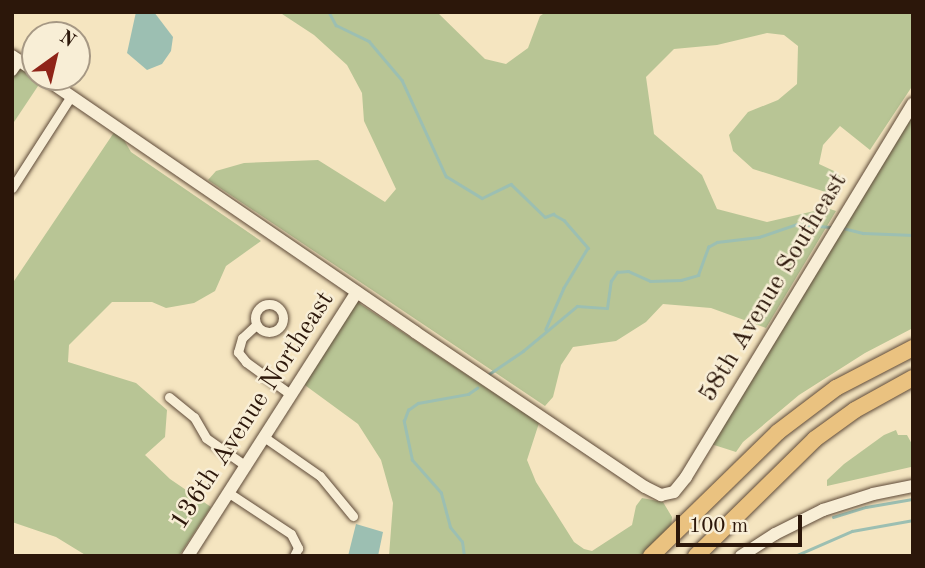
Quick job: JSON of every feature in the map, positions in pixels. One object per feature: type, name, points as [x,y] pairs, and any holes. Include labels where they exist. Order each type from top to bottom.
[{"type":"highway","points":[[651,556],[778,432],[836,388],[913,348]]},
{"type":"highway","points":[[696,556],[779,471],[815,439],[855,410],[913,378]]},
{"type":"street","points":[[64,91],[357,292]]},
{"type":"street","points":[[12,188],[71,96]]},
{"type":"street","name":"58th Avenue Southeast","points":[[357,292],[645,487],[661,495],[670,494],[686,477],[835,227],[913,103]]},
{"type":"street","name":"136th Avenue Northeast","points":[[188,556],[357,292]]},
{"type":"street","points":[[256,324],[242,338],[238,352],[246,362],[290,394]]},
{"type":"street","points":[[169,397],[194,417],[206,438],[246,466]]},
{"type":"street","points":[[264,437],[320,476],[353,516]]},
{"type":"street","points":[[741,556],[775,534],[823,510],[873,494],[913,486]]},
{"type":"street","points":[[229,493],[296,540],[298,548],[294,556]]},
{"type":"green space","points":[[279,12],[437,12],[485,59],[506,64],[528,48],[540,16],[546,12],[913,12],[913,85],[870,150],[840,126],[823,145],[819,164],[834,171],[845,181],[835,195],[753,169],[733,151],[729,135],[748,112],[778,100],[797,84],[798,46],[784,35],[767,33],[717,45],[674,49],[646,77],[654,134],[702,175],[717,209],[767,222],[827,208],[836,211],[766,328],[711,308],[663,304],[646,322],[616,341],[573,347],[561,365],[553,397],[545,406],[208,180],[216,171],[244,163],[318,160],[385,202],[396,189],[364,121],[362,93],[347,65],[314,35]]},
{"type":"green space","points":[[12,56],[21,64],[21,91],[35,91],[12,125]]},
{"type":"green space","points":[[913,110],[913,328],[865,353],[799,395],[743,442],[736,452],[711,444]]},
{"type":"green space","points":[[117,128],[131,152],[261,241],[226,266],[215,291],[194,303],[166,308],[152,302],[112,302],[69,345],[68,362],[136,383],[167,410],[165,437],[145,455],[170,479],[211,507],[179,556],[87,556],[56,537],[12,522],[12,284]]},
{"type":"green space","points":[[356,301],[539,423],[527,460],[536,482],[574,542],[592,551],[632,525],[636,506],[642,498],[663,502],[672,517],[671,528],[643,556],[389,556],[393,503],[381,460],[358,424],[302,383]]},
{"type":"green space","points":[[896,430],[898,435],[907,435],[913,446],[911,467],[827,486],[827,480],[844,464],[884,435]]},
{"type":"shaded area","points":[[136,12],[154,12],[173,37],[171,51],[162,64],[147,70],[127,53]]},
{"type":"shaded area","points":[[356,524],[383,532],[378,556],[348,556]]},
{"type":"waterway","points":[[329,12],[336,25],[369,41],[402,80],[446,176],[482,198],[511,184],[545,217],[553,214],[564,220],[588,248],[564,288],[546,329]]},
{"type":"waterway","points":[[489,374],[523,351],[577,306],[607,308],[611,281],[617,272],[628,271],[650,281],[681,280],[698,275],[708,247],[717,242],[759,237],[797,224],[833,227]]},
{"type":"waterway","points":[[843,228],[863,233],[913,235]]},
{"type":"waterway","points":[[464,556],[462,542],[450,527],[441,493],[412,460],[404,421],[408,410],[418,403],[468,394],[477,388]]},
{"type":"waterway","points":[[833,517],[866,507],[913,499]]},
{"type":"waterway","points":[[795,556],[852,531],[913,520]]}]
